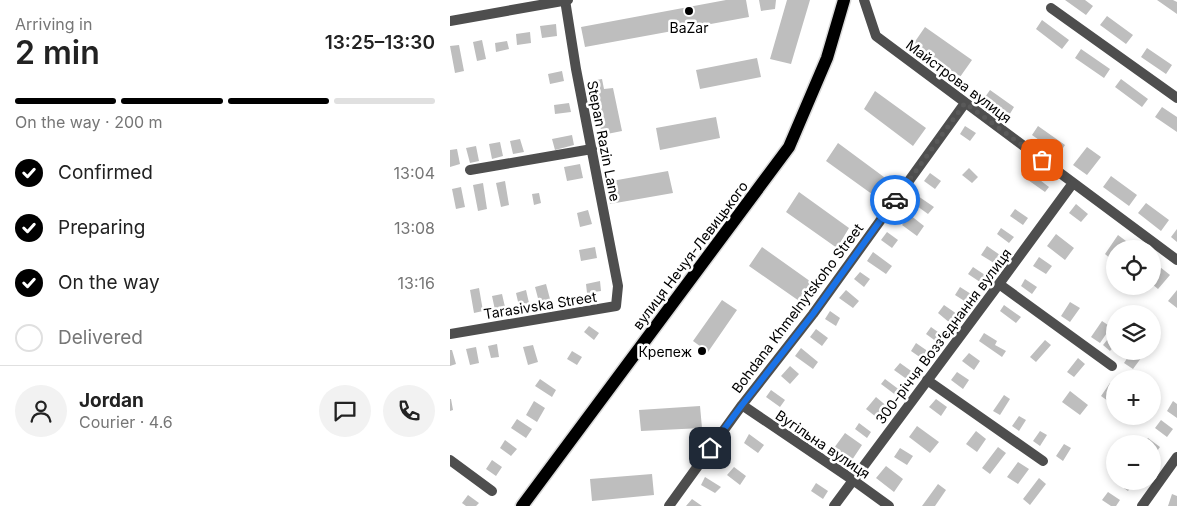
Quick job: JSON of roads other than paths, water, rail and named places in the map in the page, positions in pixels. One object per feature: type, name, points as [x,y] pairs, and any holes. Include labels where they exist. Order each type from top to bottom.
[{"type":"main road","name":"вулиця Нечуя-Левицького","points":[[522,506],[789,147],[827,58],[844,0]]},
{"type":"street","points":[[450,21],[566,0]]},
{"type":"street","name":"Stepan Razin Lane","points":[[566,0],[576,69],[618,286]]},
{"type":"street","name":"Майстрова вулиця","points":[[864,0],[876,36],[1177,260]]},
{"type":"street","points":[[1051,8],[1177,98]]},
{"type":"street","name":"Bohdana Khmelnytskoho Street","points":[[669,506],[742,405],[813,314],[965,103]]},
{"type":"street","points":[[470,170],[592,149]]},
{"type":"street","name":"300-річчя Возз’єднання вулиця","points":[[834,506],[999,284],[1072,182]]},
{"type":"street","points":[[999,284],[1112,366]]},
{"type":"street","name":"Tarasivska Street","points":[[450,334],[616,306],[618,286]]},
{"type":"street","points":[[927,380],[1043,461]]},
{"type":"street","name":"Вугільна вулиця","points":[[742,405],[889,506]]},
{"type":"street","points":[[1142,506],[1177,457]]},
{"type":"street","points":[[450,460],[492,491]]},
{"type":"place","name":"BaZar","points":[[689,11]]},
{"type":"place","name":"Крепеж","points":[[702,351]]}]
